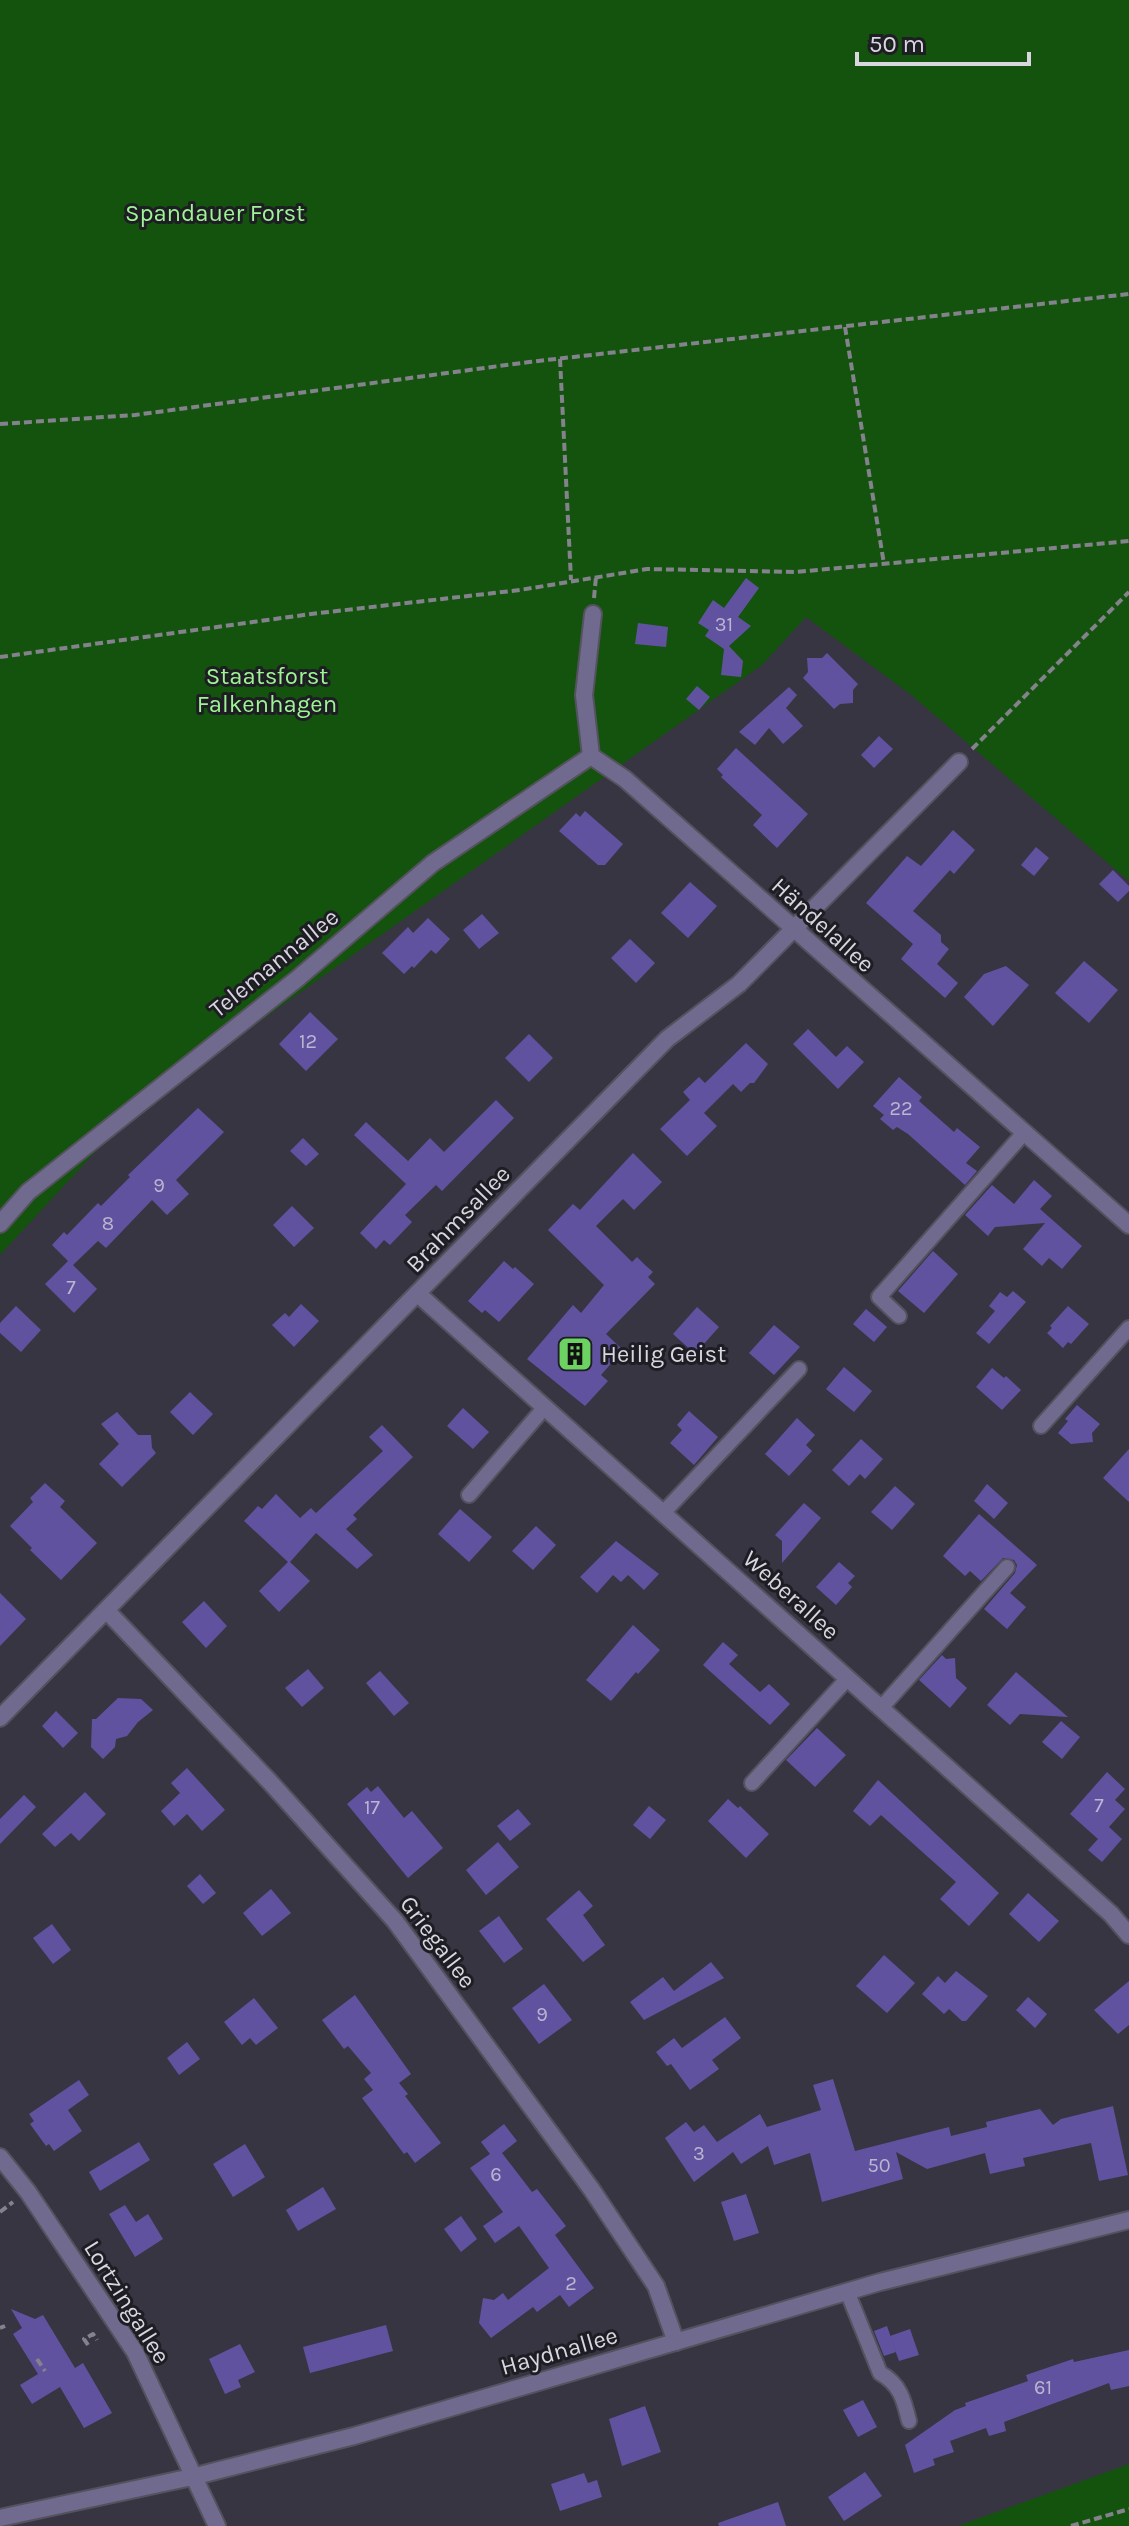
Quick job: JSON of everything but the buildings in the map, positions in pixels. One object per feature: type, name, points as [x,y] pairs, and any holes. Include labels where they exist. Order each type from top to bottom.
[{"type":"street","points":[[591,756],[584,695],[593,614]]},
{"type":"street","name":"Händelallee","points":[[591,756],[625,779],[1129,1225]]},
{"type":"street","name":"Telemannallee","points":[[0,1224],[28,1192],[297,979],[433,863],[591,756]]},
{"type":"street","name":"Brahmsallee","points":[[0,1718],[667,1039],[739,984],[959,762]]},
{"type":"street","name":"Weberallee","points":[[418,1294],[1111,1914],[1129,1935]]},
{"type":"street","name":"Griegallee","points":[[107,1611],[270,1782],[395,1921],[592,2190],[656,2286],[676,2342]]},
{"type":"street","name":"Lortzingallee","points":[[0,2157],[28,2192],[135,2352],[217,2526]]},
{"type":"street","name":"Haydnallee","points":[[0,2518],[192,2477],[354,2436],[847,2291],[1129,2220]]},
{"type":"lane","points":[[899,1316],[879,1297],[1023,1134]]},
{"type":"lane","points":[[1041,1426],[1129,1328]]},
{"type":"lane","points":[[663,1513],[799,1369]]},
{"type":"lane","points":[[469,1495],[545,1407]]},
{"type":"lane","points":[[881,1708],[1007,1567]]},
{"type":"lane","points":[[752,1783],[848,1678]]},
{"type":"lane","points":[[847,2291],[880,2373],[891,2380],[904,2397],[909,2421]]},
{"type":"path","points":[[0,424],[135,415],[560,359],[1129,294]]},
{"type":"path","points":[[845,327],[884,564]]},
{"type":"path","points":[[560,359],[571,581]]},
{"type":"path","points":[[0,657],[311,614],[520,590],[647,569],[796,572],[1129,541]]},
{"type":"path","points":[[959,762],[1129,592]]},
{"type":"path","points":[[0,2212],[7,2206]]},
{"type":"path","points":[[88,2345],[84,2339],[90,2335],[93,2334],[97,2340]]},
{"type":"path","points":[[37,2359],[45,2371]]},
{"type":"path","points":[[1071,2526],[1129,2509]]},
{"type":"green space","points":[[0,0],[1129,0],[1129,881],[910,694],[806,617],[762,665],[133,1111],[0,1255]]},
{"type":"green space","points":[[1129,2464],[1129,2526],[958,2526]]},
{"type":"place","name":"Heilig Geist","points":[[575,1354]]},
{"type":"park label","name":"Spandauer Forst","points":[[215,213]]},
{"type":"park label","name":"Staatsforst Falkenhagen","points":[[267,690]]}]
